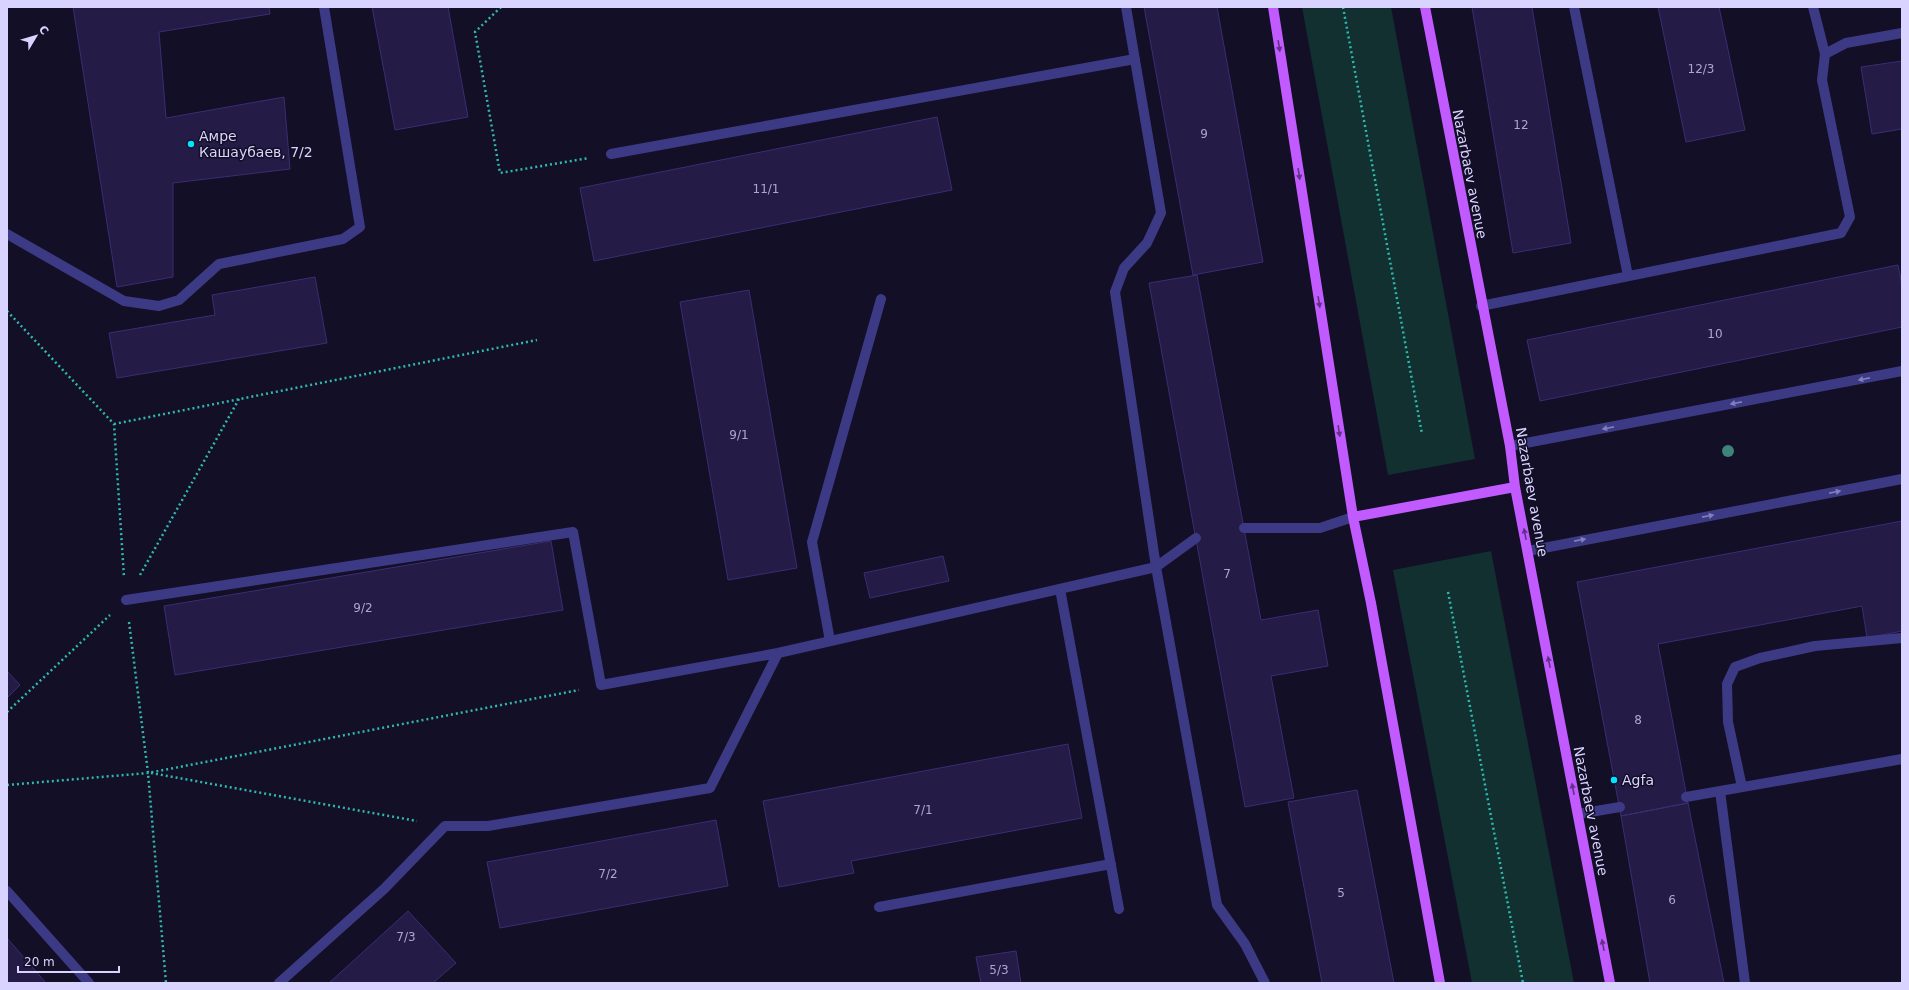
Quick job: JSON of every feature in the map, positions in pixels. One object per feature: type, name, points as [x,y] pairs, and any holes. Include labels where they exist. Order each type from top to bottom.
[{"type":"main road","points":[[1273,7],[1353,517],[1371,603],[1440,983]]},
{"type":"main road","name":"Nazarbaev avenue","points":[[1424,7],[1481,306],[1510,446],[1515,487],[1610,983]]},
{"type":"main road","points":[[1353,517],[1515,487]]},
{"type":"lane","points":[[7,234],[124,301],[159,306],[180,300],[219,264],[342,239],[360,227],[324,7]]},
{"type":"lane","points":[[1126,7],[1161,214],[1147,243],[1124,268],[1115,292],[1156,567],[1218,904],[1245,944],[1265,983]]},
{"type":"lane","points":[[1574,7],[1628,276]]},
{"type":"lane","points":[[1481,306],[1841,233],[1850,217],[1822,80],[1825,54],[1813,7]]},
{"type":"lane","points":[[1825,54],[1846,43],[1902,33]]},
{"type":"lane","points":[[611,154],[1135,59]]},
{"type":"lane","points":[[830,641],[812,542],[880,299]]},
{"type":"lane","points":[[1510,446],[1902,371]]},
{"type":"lane","points":[[1528,551],[1902,479]]},
{"type":"lane","points":[[1244,528],[1320,528],[1353,517]]},
{"type":"lane","points":[[126,600],[573,532],[601,685],[778,653],[1156,567],[1196,538]]},
{"type":"lane","points":[[1060,589],[1120,909]]},
{"type":"lane","points":[[1742,787],[1728,722],[1727,684],[1735,667],[1760,658],[1815,646],[1902,638]]},
{"type":"lane","points":[[279,983],[384,889],[445,826],[488,826],[710,788],[778,653]]},
{"type":"lane","points":[[1686,797],[1902,759]]},
{"type":"lane","points":[[1720,791],[1745,983]]},
{"type":"lane","points":[[1578,814],[1620,807]]},
{"type":"lane","points":[[879,906],[1111,864]]},
{"type":"lane","points":[[7,891],[89,983]]},
{"type":"path","points":[[501,7],[475,32],[500,173],[611,154]]},
{"type":"path","points":[[1343,7],[1422,434]]},
{"type":"path","points":[[7,311],[114,424],[126,600],[148,773],[166,983]]},
{"type":"path","points":[[114,424],[537,340]]},
{"type":"path","points":[[7,712],[126,600],[239,399]]},
{"type":"path","points":[[1448,592],[1523,983]]},
{"type":"path","points":[[7,786],[148,773],[601,685]]},
{"type":"path","points":[[148,773],[445,826]]},
{"type":"green space","points":[[1302,7],[1391,7],[1475,459],[1388,475]]},
{"type":"green space","points":[[1491,551],[1574,983],[1472,983],[1393,570]]},
{"type":"building","name":"Амре Кашаубаев, 7/2","points":[[73,7],[269,7],[270,14],[159,32],[166,118],[284,97],[290,169],[173,183],[173,277],[117,287]]},
{"type":"building","points":[[372,7],[448,7],[468,117],[395,130]]},
{"type":"building","points":[[1144,7],[1217,7],[1263,262],[1193,275]]},
{"type":"building","points":[[1472,7],[1532,7],[1571,243],[1513,253]]},
{"type":"building","points":[[1658,7],[1719,7],[1745,130],[1686,142]]},
{"type":"building","points":[[1902,61],[1902,129],[1872,134],[1861,67]]},
{"type":"building","points":[[937,117],[952,190],[594,261],[580,188]]},
{"type":"building","points":[[1898,265],[1902,285],[1902,327],[1540,401],[1527,340]]},
{"type":"building","points":[[1197,275],[1261,620],[1318,610],[1328,666],[1271,676],[1294,798],[1245,807],[1149,283]]},
{"type":"building","points":[[315,277],[327,343],[117,378],[109,333],[215,315],[212,295]]},
{"type":"building","points":[[749,290],[797,568],[728,580],[680,302]]},
{"type":"building","points":[[1902,521],[1902,631],[1867,638],[1862,606],[1658,644],[1688,803],[1621,816],[1577,582]]},
{"type":"building","points":[[551,541],[563,610],[175,675],[164,606]]},
{"type":"building","points":[[943,556],[949,581],[870,598],[864,573]]},
{"type":"building","points":[[7,671],[20,685],[7,698]]},
{"type":"building","points":[[1068,744],[1082,818],[851,861],[854,873],[779,887],[763,801]]},
{"type":"building","points":[[1357,790],[1394,983],[1322,983],[1288,802]]},
{"type":"building","points":[[1688,803],[1724,983],[1650,983],[1621,816]]},
{"type":"building","points":[[716,820],[728,886],[500,928],[487,862]]},
{"type":"building","points":[[408,911],[456,963],[433,983],[329,983]]},
{"type":"building","points":[[7,938],[46,983],[7,983]]},
{"type":"building","points":[[1016,951],[1021,983],[981,983],[976,957]]},
{"type":"place","name":"Амре Кашаубаев, 7/2","points":[[191,144]]},
{"type":"place","name":"Agfa","points":[[1614,780]]}]
